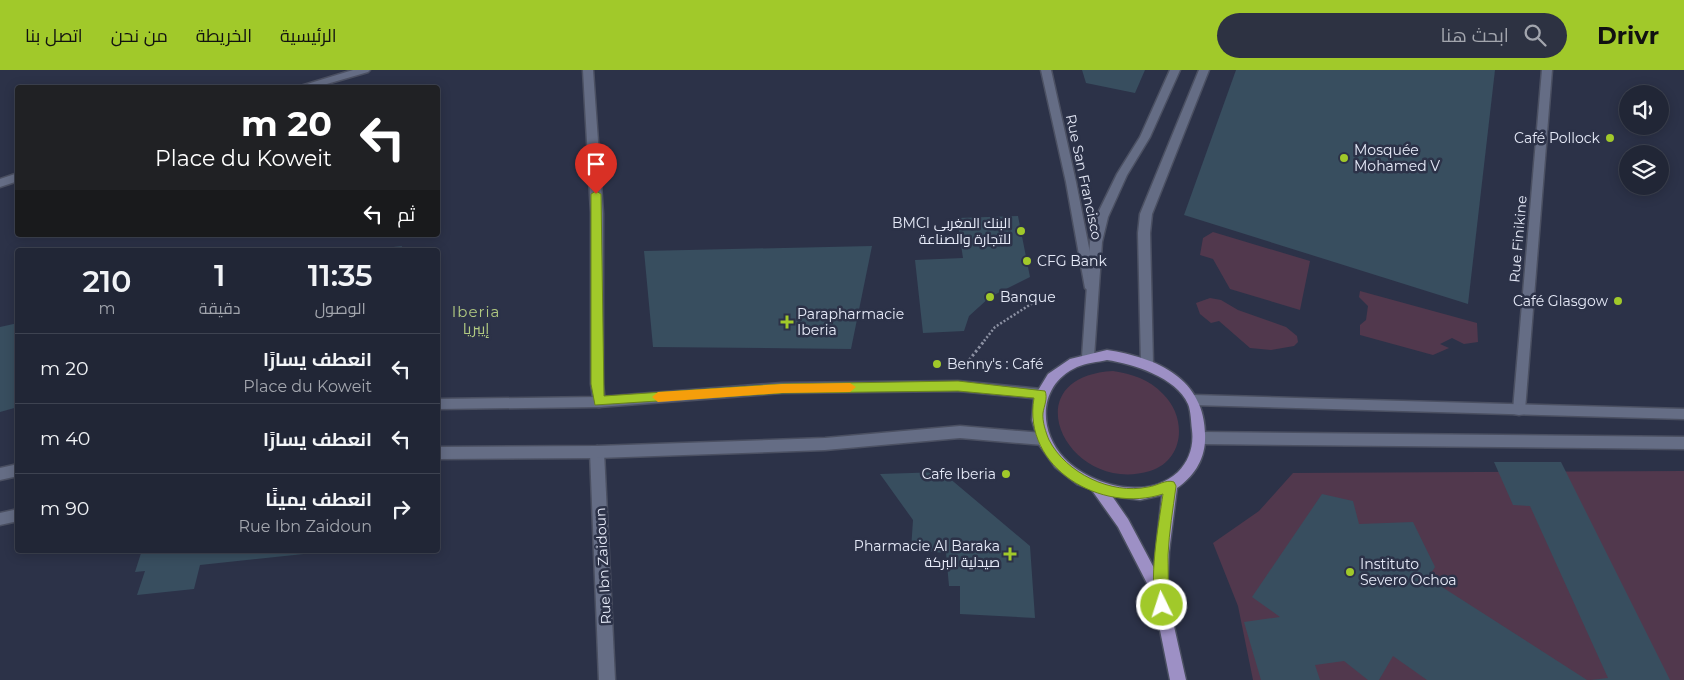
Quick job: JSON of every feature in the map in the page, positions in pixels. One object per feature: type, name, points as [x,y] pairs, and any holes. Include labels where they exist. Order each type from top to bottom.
[{"type":"main road","points":[[310,85],[365,70]]},
{"type":"main road","points":[[588,70],[597,214],[597,384],[599,402]]},
{"type":"main road","name":"Rue San Francisco","points":[[1046,70],[1071,182],[1092,290]]},
{"type":"main road","points":[[1088,357],[1096,242],[1108,202],[1145,137],[1175,70]]},
{"type":"main road","points":[[1147,364],[1144,233],[1146,214],[1204,70]]},
{"type":"main road","name":"Rue Finikine","points":[[1519,410],[1547,70]]},
{"type":"main road","points":[[0,183],[15,178]]},
{"type":"main road","points":[[1120,356],[1147,364],[1162,372],[1193,400],[1201,438],[1195,461],[1170,486],[1147,493],[1123,493],[1097,487],[1079,479],[1064,468],[1051,454],[1043,439],[1037,416],[1040,394],[1051,377],[1062,368],[1088,357],[1120,356]]},
{"type":"main road","points":[[440,404],[599,402],[782,388],[958,386],[1040,394]]},
{"type":"main road","points":[[1193,400],[1684,414]]},
{"type":"main road","points":[[440,453],[597,452],[825,444],[960,432],[1043,439]]},
{"type":"main road","points":[[1201,438],[1684,443]]},
{"type":"main road","name":"Rue Ibn Zaidoun","points":[[597,452],[607,680]]},
{"type":"main road","points":[[0,474],[15,471]]},
{"type":"main road","points":[[1170,486],[1162,552],[1160,595],[1178,680]]},
{"type":"main road","points":[[1097,487],[1123,523],[1160,595]]},
{"type":"main road","points":[[0,519],[15,516]]},
{"type":"path","points":[[965,365],[995,327],[1039,299]]},
{"type":"shaded area","points":[[1213,232],[1310,261],[1300,310],[1230,289],[1213,259],[1200,255],[1203,238]]},
{"type":"shaded area","points":[[1360,291],[1477,323],[1478,342],[1464,344],[1452,338],[1440,344],[1449,348],[1433,355],[1360,335],[1360,325],[1366,320],[1368,306],[1359,297]]},
{"type":"shaded area","points":[[1210,298],[1221,300],[1238,310],[1286,327],[1297,336],[1298,342],[1294,346],[1271,350],[1250,348],[1219,321],[1211,323],[1200,314],[1196,303]]},
{"type":"shaded area","points":[[1113,371],[1133,376],[1152,384],[1171,403],[1176,414],[1179,437],[1176,448],[1170,458],[1162,465],[1150,471],[1121,474],[1095,467],[1075,452],[1062,433],[1058,412],[1064,393],[1082,378]]},
{"type":"shaded area","points":[[1684,471],[1684,680],[1253,680],[1238,606],[1213,543],[1259,511],[1293,473]]},
{"type":"building","points":[[1082,70],[1145,70],[1135,93],[1086,83]]},
{"type":"building","name":"Mosquée Mohamed V","points":[[1236,70],[1495,70],[1468,304],[1184,215]]},
{"type":"building","points":[[1018,216],[1030,277],[990,297],[969,316],[964,331],[923,333],[915,260],[963,258],[957,218]]},
{"type":"building","points":[[402,246],[402,248],[385,248]]},
{"type":"building","points":[[872,246],[851,349],[653,347],[644,251]]},
{"type":"building","points":[[15,324],[15,408],[0,412],[0,327]]},
{"type":"building","points":[[1494,462],[1561,462],[1670,680],[1590,680],[1608,678],[1530,506],[1513,505]]},
{"type":"building","points":[[942,472],[1030,546],[1035,618],[960,614],[960,586],[949,586],[946,553],[911,550],[913,520],[880,474]]},
{"type":"building","name":"Instituto Severo Ochoa","points":[[1322,494],[1353,501],[1359,524],[1413,522],[1435,567],[1428,578],[1587,680],[1427,680],[1393,656],[1379,680],[1368,680],[1344,661],[1315,665],[1320,680],[1261,680],[1244,622],[1280,617],[1252,597]]},
{"type":"building","points":[[141,553],[313,553],[200,565],[194,589],[137,595],[145,571],[135,572]]},
{"type":"slow traffic","points":[[658,397],[782,388],[850,387]]},
{"type":"place","name":"Café Pollock","points":[[1610,138]]},
{"type":"place","name":"Mosquée Mohamed V","points":[[1344,158]]},
{"type":"place","name":"BMCI البنك المغربي للتجارة والصناعة","points":[[1021,231]]},
{"type":"place","name":"CFG Bank","points":[[1027,261]]},
{"type":"place","name":"Banque","points":[[990,297]]},
{"type":"place","name":"Café Glasgow","points":[[1618,301]]},
{"type":"place","name":"Parapharmacie Iberia","points":[[787,322]]},
{"type":"place","name":"Benny's : Café","points":[[937,364]]},
{"type":"place","name":"Cafe Iberia","points":[[1006,474]]},
{"type":"place","name":"Pharmacie Al Baraka صيدلية البركة","points":[[1010,554]]},
{"type":"place","name":"Instituto Severo Ochoa","points":[[1350,572]]},
{"type":"district","name":"Iberia إيبريا","points":[[476,320]]},
{"type":"route","points":[[596,194],[597,384],[599,402],[782,388],[958,386],[1040,394],[1037,416],[1043,439],[1051,454],[1064,468],[1079,479],[1097,487],[1123,493],[1147,493],[1170,486],[1162,552],[1160,595],[1162,605]]}]
